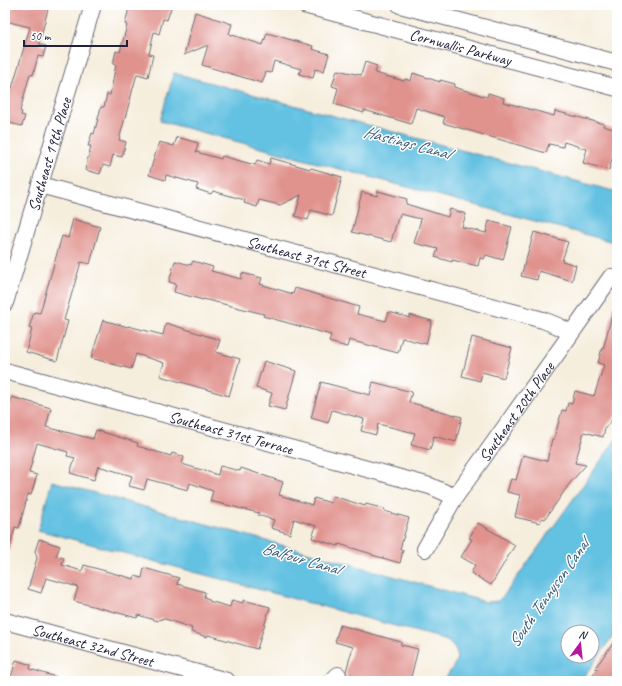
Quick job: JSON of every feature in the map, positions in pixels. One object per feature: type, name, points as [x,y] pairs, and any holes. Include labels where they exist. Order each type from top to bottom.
[{"type":"street","name":"Southeast 19th Place","points":[[5,303],[93,5]]},
{"type":"street","name":"Cornwallis Parkway","points":[[304,5],[617,88]]},
{"type":"street","name":"Cornwallis Parkway","points":[[410,6],[617,63]]},
{"type":"street","points":[[409,33],[410,6]]},
{"type":"street","name":"Southeast 31st Street","points":[[40,185],[543,320],[571,333]]},
{"type":"street","name":"Southeast 20th Place","points":[[425,549],[455,497],[611,277]]},
{"type":"street","name":"Southeast 31st Terrace","points":[[5,371],[423,484],[455,497]]},
{"type":"street","name":"Southeast 32nd Street","points":[[5,621],[227,681]]},
{"type":"water","name":"Hastings Canal","points":[[174,73],[617,192],[617,243],[160,121]]},
{"type":"water","points":[[617,438],[617,630],[600,654],[600,624],[560,624],[560,664],[593,664],[581,681],[443,681],[454,665],[457,655],[453,645],[447,640],[38,530],[52,481],[486,602],[498,601],[505,594]]},
{"type":"building","points":[[5,5],[49,5],[39,44],[46,46],[43,57],[38,56],[33,75],[30,74],[20,111],[22,112],[21,115],[25,116],[22,126],[5,122],[5,86],[12,88],[30,27],[5,21]]},
{"type":"building","points":[[135,5],[172,5],[167,20],[163,19],[159,34],[154,32],[149,54],[153,55],[148,77],[137,74],[119,140],[126,142],[122,157],[113,155],[110,167],[103,165],[100,174],[85,170],[91,146],[88,146],[92,133],[94,134],[101,107],[104,107],[107,94],[110,95],[116,65],[113,64],[116,51],[120,52],[127,25],[125,24],[129,8],[134,9]]},
{"type":"building","points":[[195,12],[232,24],[229,34],[263,45],[267,33],[313,46],[312,49],[329,54],[324,71],[315,69],[313,78],[299,74],[301,69],[274,61],[271,73],[266,72],[262,83],[202,65],[208,45],[184,55]]},
{"type":"building","points":[[365,62],[377,66],[375,73],[404,81],[405,79],[411,81],[413,73],[440,82],[440,80],[455,84],[454,87],[487,97],[488,93],[504,98],[503,102],[554,116],[555,111],[604,124],[603,126],[617,130],[617,141],[609,170],[583,163],[587,149],[564,142],[563,147],[549,144],[546,153],[443,123],[445,117],[416,108],[411,124],[364,110],[364,113],[334,104],[338,88],[332,86],[337,70],[361,75]]},
{"type":"building","points":[[177,137],[198,143],[196,152],[221,159],[222,156],[255,165],[257,160],[269,164],[271,158],[342,177],[332,216],[311,210],[308,220],[295,216],[301,195],[280,205],[259,200],[257,207],[244,203],[245,200],[213,191],[211,194],[196,189],[198,184],[166,175],[165,180],[149,175],[159,142],[174,146]]},
{"type":"building","points":[[378,191],[407,199],[406,204],[448,217],[450,209],[466,214],[462,227],[486,233],[489,221],[512,227],[503,260],[486,255],[484,259],[480,258],[478,266],[452,260],[452,262],[435,257],[438,249],[414,243],[421,219],[400,214],[391,242],[352,232],[362,192],[377,196]]},
{"type":"building","points":[[73,219],[100,227],[90,264],[81,262],[64,320],[68,321],[57,361],[26,352],[32,329],[29,328],[34,312],[40,313],[62,236],[68,238]]},
{"type":"building","points":[[534,232],[568,242],[562,261],[576,265],[572,281],[539,271],[537,280],[521,276]]},
{"type":"building","points":[[175,261],[191,265],[193,261],[213,267],[211,271],[241,279],[242,273],[262,278],[260,284],[293,294],[295,288],[359,307],[357,314],[386,321],[389,312],[410,318],[410,315],[432,321],[426,344],[402,338],[398,353],[349,340],[347,347],[329,342],[331,335],[263,316],[264,314],[174,292],[176,284],[169,282]]},
{"type":"building","points":[[613,311],[617,311],[617,414],[605,428],[603,437],[584,432],[575,463],[586,465],[570,483],[545,519],[542,518],[540,523],[515,517],[520,495],[507,492],[511,479],[516,480],[523,455],[547,461],[552,439],[554,439],[562,410],[566,411],[568,403],[572,404],[575,391],[594,396],[604,365],[598,363]]},
{"type":"building","points":[[103,320],[163,335],[166,323],[220,340],[216,352],[240,359],[229,396],[160,376],[164,363],[136,354],[131,369],[91,358]]},
{"type":"building","points":[[472,337],[512,348],[504,378],[482,372],[480,381],[462,376]]},
{"type":"building","points":[[264,361],[296,371],[285,410],[268,406],[272,393],[256,388]]},
{"type":"building","points":[[321,382],[370,395],[373,382],[412,392],[409,402],[462,417],[456,442],[434,436],[430,450],[411,445],[415,433],[378,424],[376,435],[361,431],[364,419],[332,410],[328,423],[311,418]]},
{"type":"building","points":[[12,397],[51,408],[46,427],[93,439],[96,430],[138,443],[137,446],[171,456],[172,453],[184,457],[182,464],[218,475],[220,466],[240,471],[241,468],[283,482],[279,495],[312,505],[314,498],[331,503],[333,496],[365,506],[366,504],[385,509],[384,511],[409,518],[400,549],[403,550],[400,563],[339,544],[338,546],[312,538],[316,526],[294,519],[290,534],[271,528],[274,520],[258,515],[259,513],[210,501],[213,491],[190,483],[188,490],[147,479],[144,490],[129,486],[132,476],[98,466],[94,480],[70,473],[75,458],[67,456],[68,452],[37,443],[29,473],[37,475],[31,495],[28,494],[19,528],[15,527],[9,551],[5,551],[5,420]]},
{"type":"building","points":[[478,523],[515,545],[491,585],[471,573],[475,565],[461,557],[472,539],[469,538]]},
{"type":"building","points":[[39,539],[60,546],[56,556],[64,558],[62,565],[82,571],[84,565],[134,579],[135,576],[142,578],[144,568],[179,578],[177,584],[205,592],[204,597],[209,599],[209,601],[230,607],[232,600],[243,603],[243,600],[270,607],[257,649],[208,635],[207,637],[191,632],[192,628],[162,618],[158,621],[138,615],[137,618],[74,601],[78,587],[50,579],[46,578],[41,593],[28,589],[37,558],[35,551]]},
{"type":"building","points":[[340,625],[401,642],[401,645],[418,649],[410,681],[347,681],[346,671],[353,647],[335,642]]},
{"type":"building","points":[[617,638],[617,681],[588,681],[598,669],[595,668],[598,664],[600,664],[600,661]]},
{"type":"building","points":[[16,660],[31,665],[30,669],[59,678],[58,681],[10,681]]},
{"type":"water label","name":"Balfour Canal","points":[[301,558]]},
{"type":"water label","name":"South Tennyson Canal","points":[[548,593]]}]
